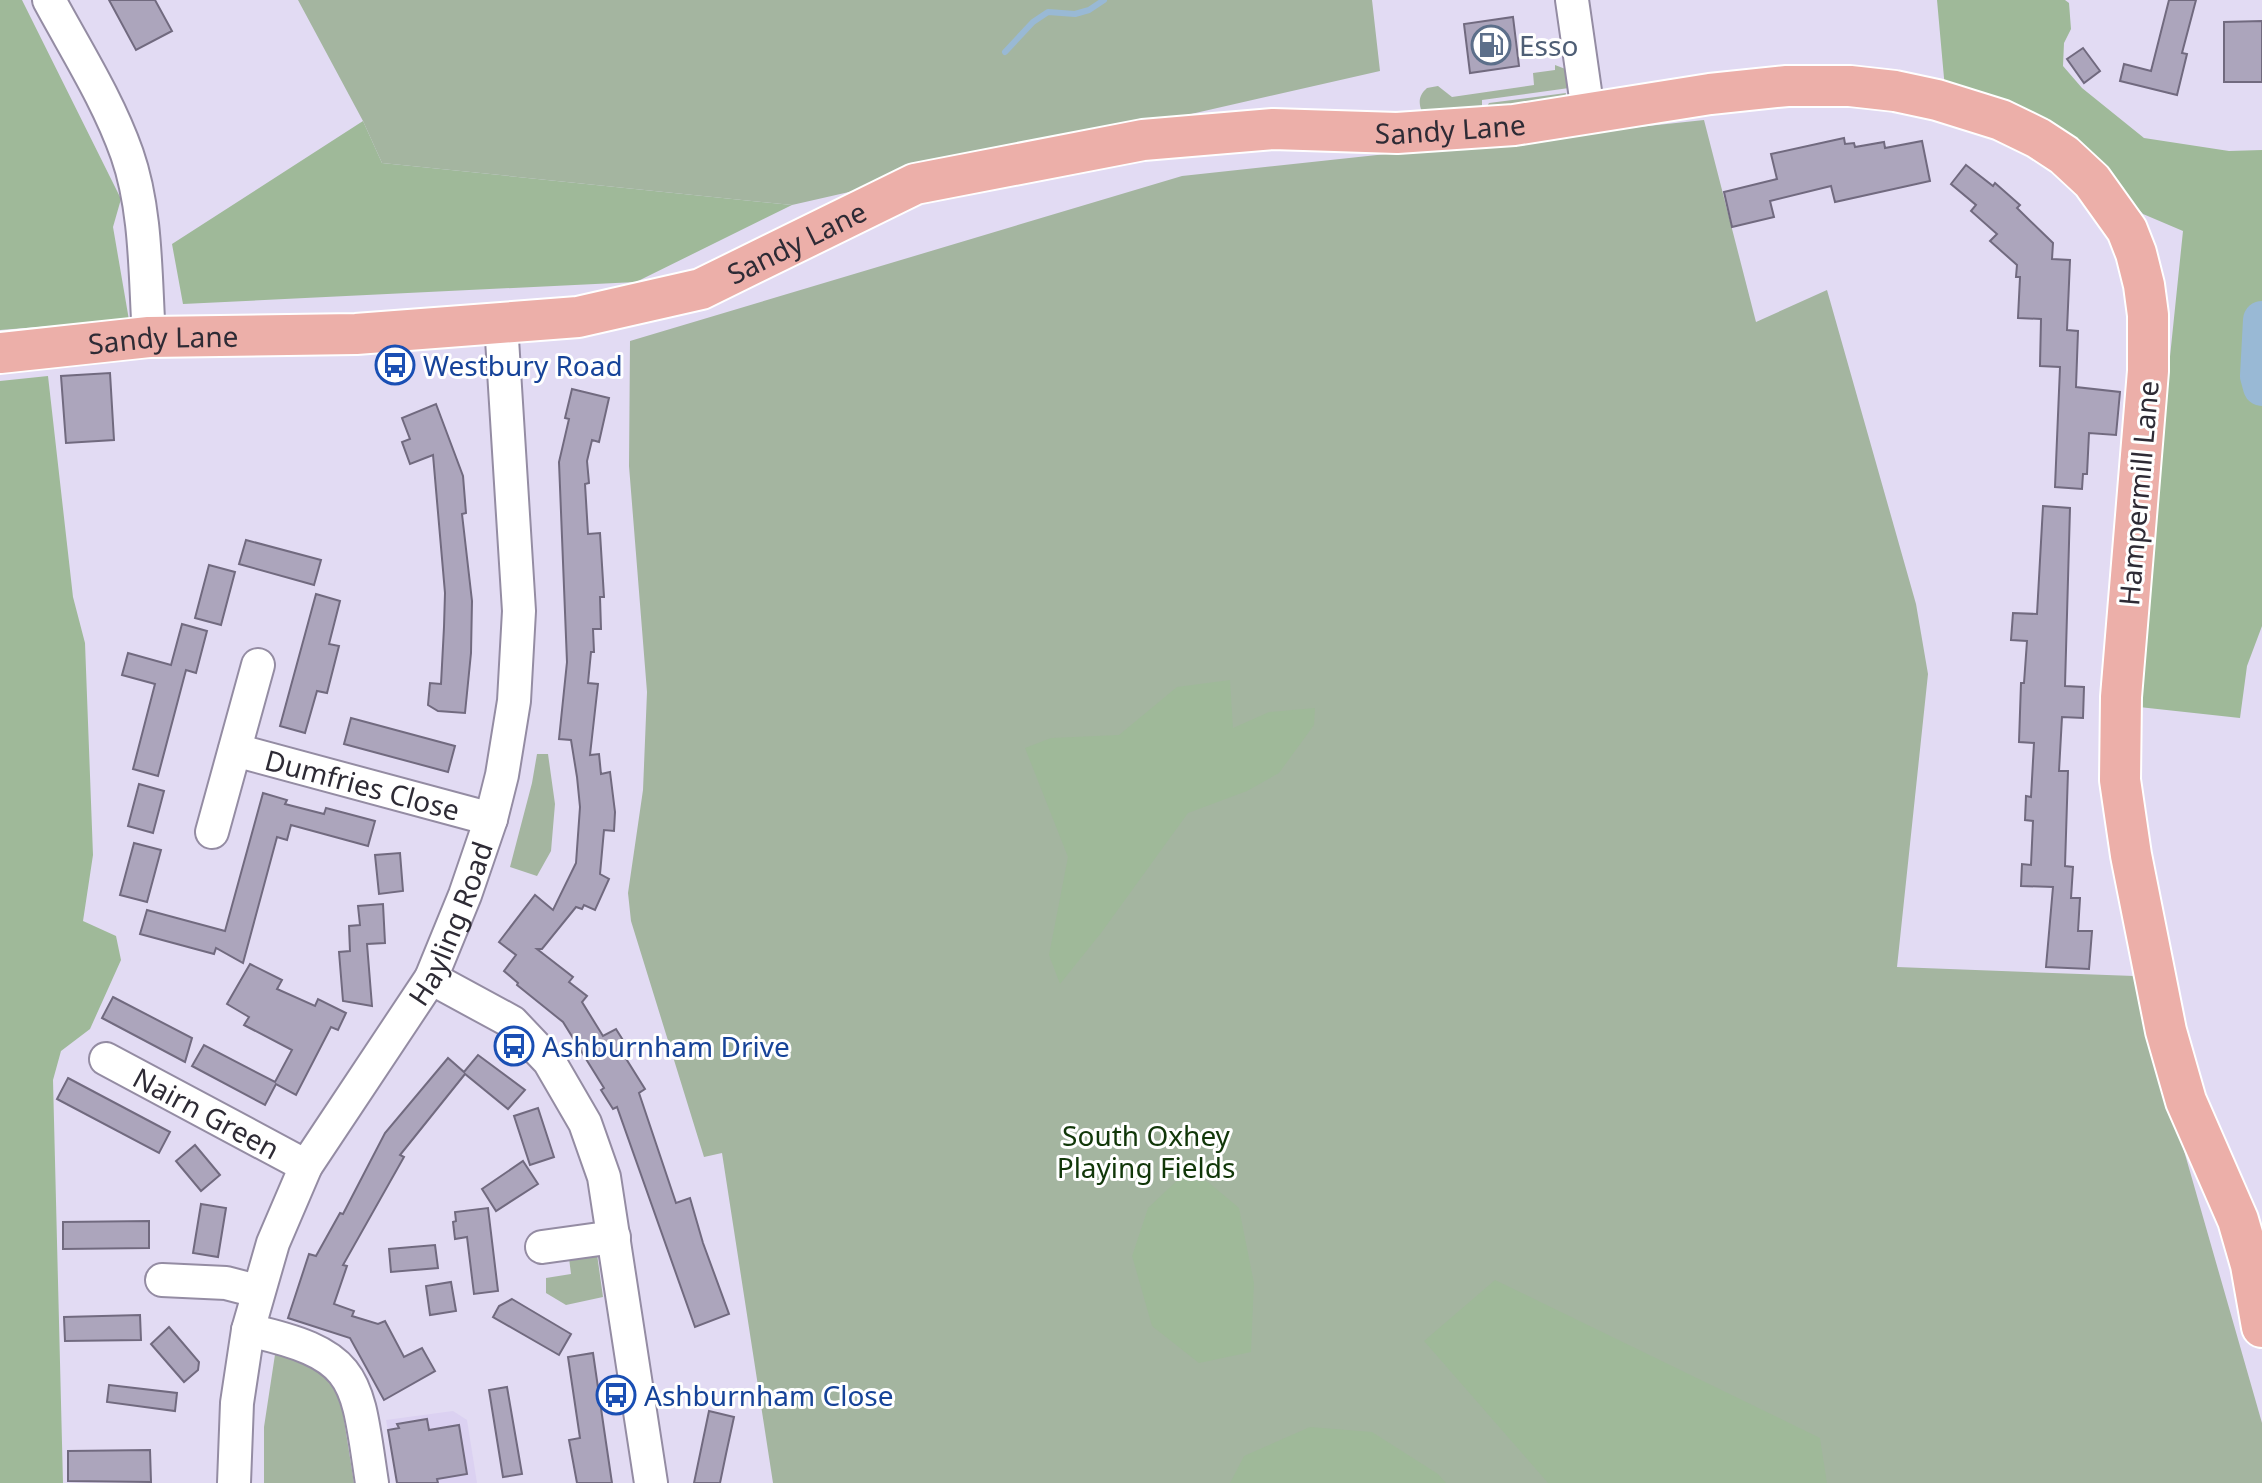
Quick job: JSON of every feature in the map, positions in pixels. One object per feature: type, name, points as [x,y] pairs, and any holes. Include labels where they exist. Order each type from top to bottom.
[{"type":"main road","name":"Hampermill Lane","points":[[1588,112],[1787,86],[1850,86],[1937,100],[2001,120],[2064,155],[2092,181],[2127,230],[2144,285],[2149,343],[2121,697],[2121,792],[2166,1031],[2186,1101],[2238,1220],[2251,1265],[2262,1327]]},
{"type":"main road","name":"Sandy Lane","points":[[0,353],[149,337],[356,334],[578,317],[701,289],[915,184],[1143,140],[1273,129],[1397,133],[1514,125],[1588,112]]},
{"type":"street","points":[[49,0],[104,101],[128,155],[140,216],[149,337]]},
{"type":"street","points":[[1572,0],[1588,112]]},
{"type":"street","name":"Hayling Road","points":[[234,1483],[237,1403],[248,1330],[273,1243],[306,1166],[431,978],[465,895],[491,819],[510,731],[519,611],[501,323]]},
{"type":"street","name":"Dumfries Close","points":[[212,832],[258,665]]},
{"type":"street","name":"Dumfries Close","points":[[235,750],[491,819]]},
{"type":"street","points":[[431,978],[512,1022],[549,1061],[585,1123],[604,1177],[651,1483]]},
{"type":"street","name":"Nairn Green","points":[[106,1059],[306,1166]]},
{"type":"street","points":[[542,1247],[614,1237]]},
{"type":"street","points":[[162,1280],[226,1283],[257,1291]]},
{"type":"street","points":[[248,1330],[309,1347],[342,1368],[357,1395],[372,1483]]},
{"type":"shaded area","points":[[453,1411],[467,1420],[477,1483],[397,1483],[386,1420]]},
{"type":"green space","points":[[0,0],[22,0],[121,199],[113,227],[129,320],[0,330]]},
{"type":"green space","points":[[298,0],[1372,0],[1380,71],[792,205],[382,163]]},
{"type":"green space","points":[[1937,0],[2065,0],[2069,3],[2071,29],[2064,43],[2063,66],[2082,88],[2144,138],[2229,151],[2262,150],[2262,626],[2247,666],[2240,718],[2139,707],[2151,540],[2183,231],[2143,214],[2069,136],[1945,89]]},
{"type":"green space","points":[[1555,65],[1568,70],[1569,88],[1482,100],[1482,114],[1422,112],[1421,96],[1427,88],[1438,86],[1452,97],[1534,85],[1533,73],[1555,70]]},
{"type":"green space","points":[[1566,93],[1565,99],[1486,108],[1489,103]]},
{"type":"green space","name":"South Oxhey Playing Fields","points":[[1704,120],[1756,322],[1827,290],[1916,604],[1928,674],[1897,967],[2134,976],[2262,1423],[2262,1483],[773,1483],[722,1153],[704,1157],[631,921],[628,893],[643,790],[647,692],[629,466],[630,341],[1182,176]]},
{"type":"green space","points":[[363,121],[382,163],[792,205],[636,282],[183,304],[172,244]]},
{"type":"green space","points":[[48,376],[73,597],[85,643],[93,855],[83,921],[116,936],[121,960],[90,1029],[61,1051],[53,1080],[63,1483],[0,1483],[0,381]]},
{"type":"green space","points":[[1230,680],[1233,728],[1269,712],[1315,708],[1314,725],[1279,773],[1247,791],[1188,813],[1060,984],[1049,955],[1068,857],[1025,748],[1051,738],[1119,735],[1177,687]]},
{"type":"green space","points":[[537,754],[548,754],[555,804],[551,851],[537,876],[510,867]]},
{"type":"green space","points":[[1186,1172],[1208,1182],[1239,1208],[1254,1283],[1251,1352],[1199,1363],[1152,1326],[1132,1256],[1148,1208]]},
{"type":"green space","points":[[596,1247],[603,1297],[566,1305],[546,1293],[546,1278],[571,1274],[569,1258]]},
{"type":"green space","points":[[1495,1280],[1820,1438],[1827,1483],[1548,1483],[1424,1341]]},
{"type":"green space","points":[[276,1348],[313,1361],[346,1399],[342,1407],[354,1483],[264,1483],[264,1427]]},
{"type":"green space","points":[[1310,1427],[1372,1432],[1438,1474],[1446,1483],[1230,1483],[1244,1456]]},
{"type":"building","points":[[109,0],[155,0],[172,31],[136,50]]},
{"type":"building","points":[[2169,0],[2196,0],[2182,53],[2187,54],[2177,95],[2120,81],[2124,64],[2151,71]]},
{"type":"building","name":"Esso","points":[[1513,17],[1519,66],[1470,73],[1464,24]]},
{"type":"building","points":[[2262,21],[2262,82],[2224,82],[2224,22]]},
{"type":"building","points":[[2083,48],[2100,71],[2084,83],[2067,59]]},
{"type":"building","points":[[1844,138],[1845,144],[1854,143],[1855,147],[1884,142],[1885,148],[1922,141],[1930,181],[1835,202],[1831,186],[1770,201],[1774,217],[1732,227],[1724,192],[1777,179],[1771,154]]},
{"type":"building","points":[[1966,165],[1993,186],[1995,183],[2020,205],[2017,208],[2053,243],[2052,259],[2070,260],[2067,330],[2078,331],[2076,387],[2120,392],[2116,435],[2089,433],[2087,474],[2083,474],[2082,489],[2055,487],[2060,367],[2040,366],[2041,319],[2018,318],[2020,277],[2016,277],[2017,265],[1990,241],[1997,234],[1971,211],[1976,205],[1951,184]]},
{"type":"building","points":[[110,373],[114,440],[66,443],[61,376]]},
{"type":"building","points":[[572,389],[609,398],[599,442],[592,440],[587,461],[589,483],[585,484],[588,534],[600,533],[604,597],[600,597],[601,629],[593,629],[594,652],[591,652],[588,683],[598,684],[590,755],[599,754],[601,774],[610,772],[614,831],[604,830],[600,874],[609,879],[595,910],[584,905],[582,909],[576,907],[542,949],[537,949],[573,977],[569,982],[587,996],[582,1002],[603,1036],[616,1029],[626,1045],[620,1049],[645,1089],[639,1093],[676,1203],[690,1198],[729,1314],[695,1327],[617,1107],[613,1109],[601,1090],[604,1088],[563,1022],[504,971],[516,955],[499,942],[535,895],[553,910],[576,863],[580,807],[577,777],[571,740],[559,739],[567,662],[559,462]]},
{"type":"building","points":[[436,404],[463,476],[466,513],[462,514],[472,601],[465,713],[438,711],[428,705],[430,683],[441,684],[445,593],[433,455],[410,464],[402,442],[410,439],[402,418]]},
{"type":"building","points":[[2043,506],[2070,508],[2065,686],[2084,687],[2083,718],[2062,717],[2059,771],[2068,771],[2065,866],[2073,867],[2071,898],[2080,898],[2078,931],[2092,931],[2089,969],[2046,967],[2053,887],[2021,886],[2022,864],[2031,865],[2033,821],[2025,820],[2026,796],[2031,797],[2034,743],[2019,742],[2021,683],[2024,683],[2027,641],[2011,640],[2013,613],[2037,614]]},
{"type":"building","points":[[246,540],[321,560],[314,585],[239,564]]},
{"type":"building","points":[[209,565],[235,572],[221,625],[195,618]]},
{"type":"building","points":[[316,594],[340,601],[329,644],[339,646],[327,693],[317,691],[305,733],[280,726]]},
{"type":"building","points":[[182,624],[207,631],[196,673],[186,670],[158,776],[133,769],[155,684],[122,675],[128,653],[171,665]]},
{"type":"building","points":[[351,718],[455,746],[448,772],[344,744]]},
{"type":"building","points":[[139,784],[164,791],[153,833],[128,826]]},
{"type":"building","points":[[263,793],[287,800],[285,804],[324,814],[326,808],[375,821],[368,846],[291,825],[287,840],[277,837],[243,963],[216,948],[214,954],[140,934],[147,910],[225,931]]},
{"type":"building","points":[[134,843],[161,850],[147,902],[120,895]]},
{"type":"building","points":[[400,853],[403,891],[379,894],[375,855]]},
{"type":"building","points":[[383,904],[385,943],[367,944],[372,1006],[343,1001],[339,952],[350,951],[349,926],[360,925],[358,906]]},
{"type":"building","points":[[250,964],[282,980],[277,989],[315,1006],[318,999],[346,1013],[338,1030],[331,1027],[296,1095],[276,1084],[265,1105],[192,1066],[204,1045],[275,1082],[292,1050],[244,1025],[249,1017],[227,1004]]},
{"type":"building","points":[[113,997],[192,1038],[185,1062],[102,1018]]},
{"type":"building","points":[[478,1055],[525,1090],[508,1109],[465,1074],[400,1155],[404,1157],[343,1265],[347,1266],[334,1304],[354,1311],[352,1316],[378,1324],[385,1321],[404,1357],[422,1348],[435,1371],[384,1400],[350,1338],[288,1318],[309,1254],[316,1256],[340,1213],[343,1214],[385,1133],[448,1058],[464,1072]]},
{"type":"building","points":[[68,1078],[170,1132],[159,1153],[57,1099]]},
{"type":"building","points":[[538,1108],[554,1157],[530,1165],[514,1116]]},
{"type":"building","points":[[195,1145],[220,1175],[201,1191],[176,1161]]},
{"type":"building","points":[[523,1161],[538,1184],[496,1211],[482,1189]]},
{"type":"building","points":[[201,1204],[226,1208],[218,1257],[193,1253]]},
{"type":"building","points":[[488,1208],[498,1291],[474,1294],[467,1237],[455,1239],[453,1222],[456,1221],[455,1212]]},
{"type":"building","points":[[149,1221],[149,1248],[63,1249],[63,1222]]},
{"type":"building","points":[[435,1245],[438,1268],[391,1272],[389,1249]]},
{"type":"building","points":[[451,1282],[456,1311],[430,1315],[426,1286]]},
{"type":"building","points":[[512,1299],[571,1334],[559,1355],[493,1317],[499,1306]]},
{"type":"building","points":[[140,1315],[141,1340],[65,1341],[64,1317]]},
{"type":"building","points":[[169,1327],[199,1362],[198,1370],[184,1382],[151,1344]]},
{"type":"building","points":[[593,1353],[612,1483],[577,1483],[569,1440],[580,1438],[568,1357]]},
{"type":"building","points":[[109,1385],[177,1393],[175,1411],[107,1402]]},
{"type":"building","points":[[507,1387],[522,1474],[503,1477],[489,1390]]},
{"type":"building","points":[[709,1411],[734,1417],[720,1483],[694,1483]]},
{"type":"building","points":[[427,1419],[429,1430],[459,1425],[467,1474],[437,1479],[438,1483],[397,1483],[388,1430],[399,1428],[397,1424]]},
{"type":"building","points":[[150,1450],[151,1482],[68,1481],[68,1451]]},
{"type":"waterway","points":[[1005,52],[1033,22],[1048,12],[1075,14],[1089,10],[1104,0]]},
{"type":"waterway","points":[[2262,320],[2259,376],[2262,387]]},
{"type":"place","name":"Esso","points":[[1491,45]]},
{"type":"place","name":"Westbury Road","points":[[395,365]]},
{"type":"place","name":"Ashburnham Drive","points":[[514,1046]]},
{"type":"place","name":"Ashburnham Close","points":[[616,1395]]}]
